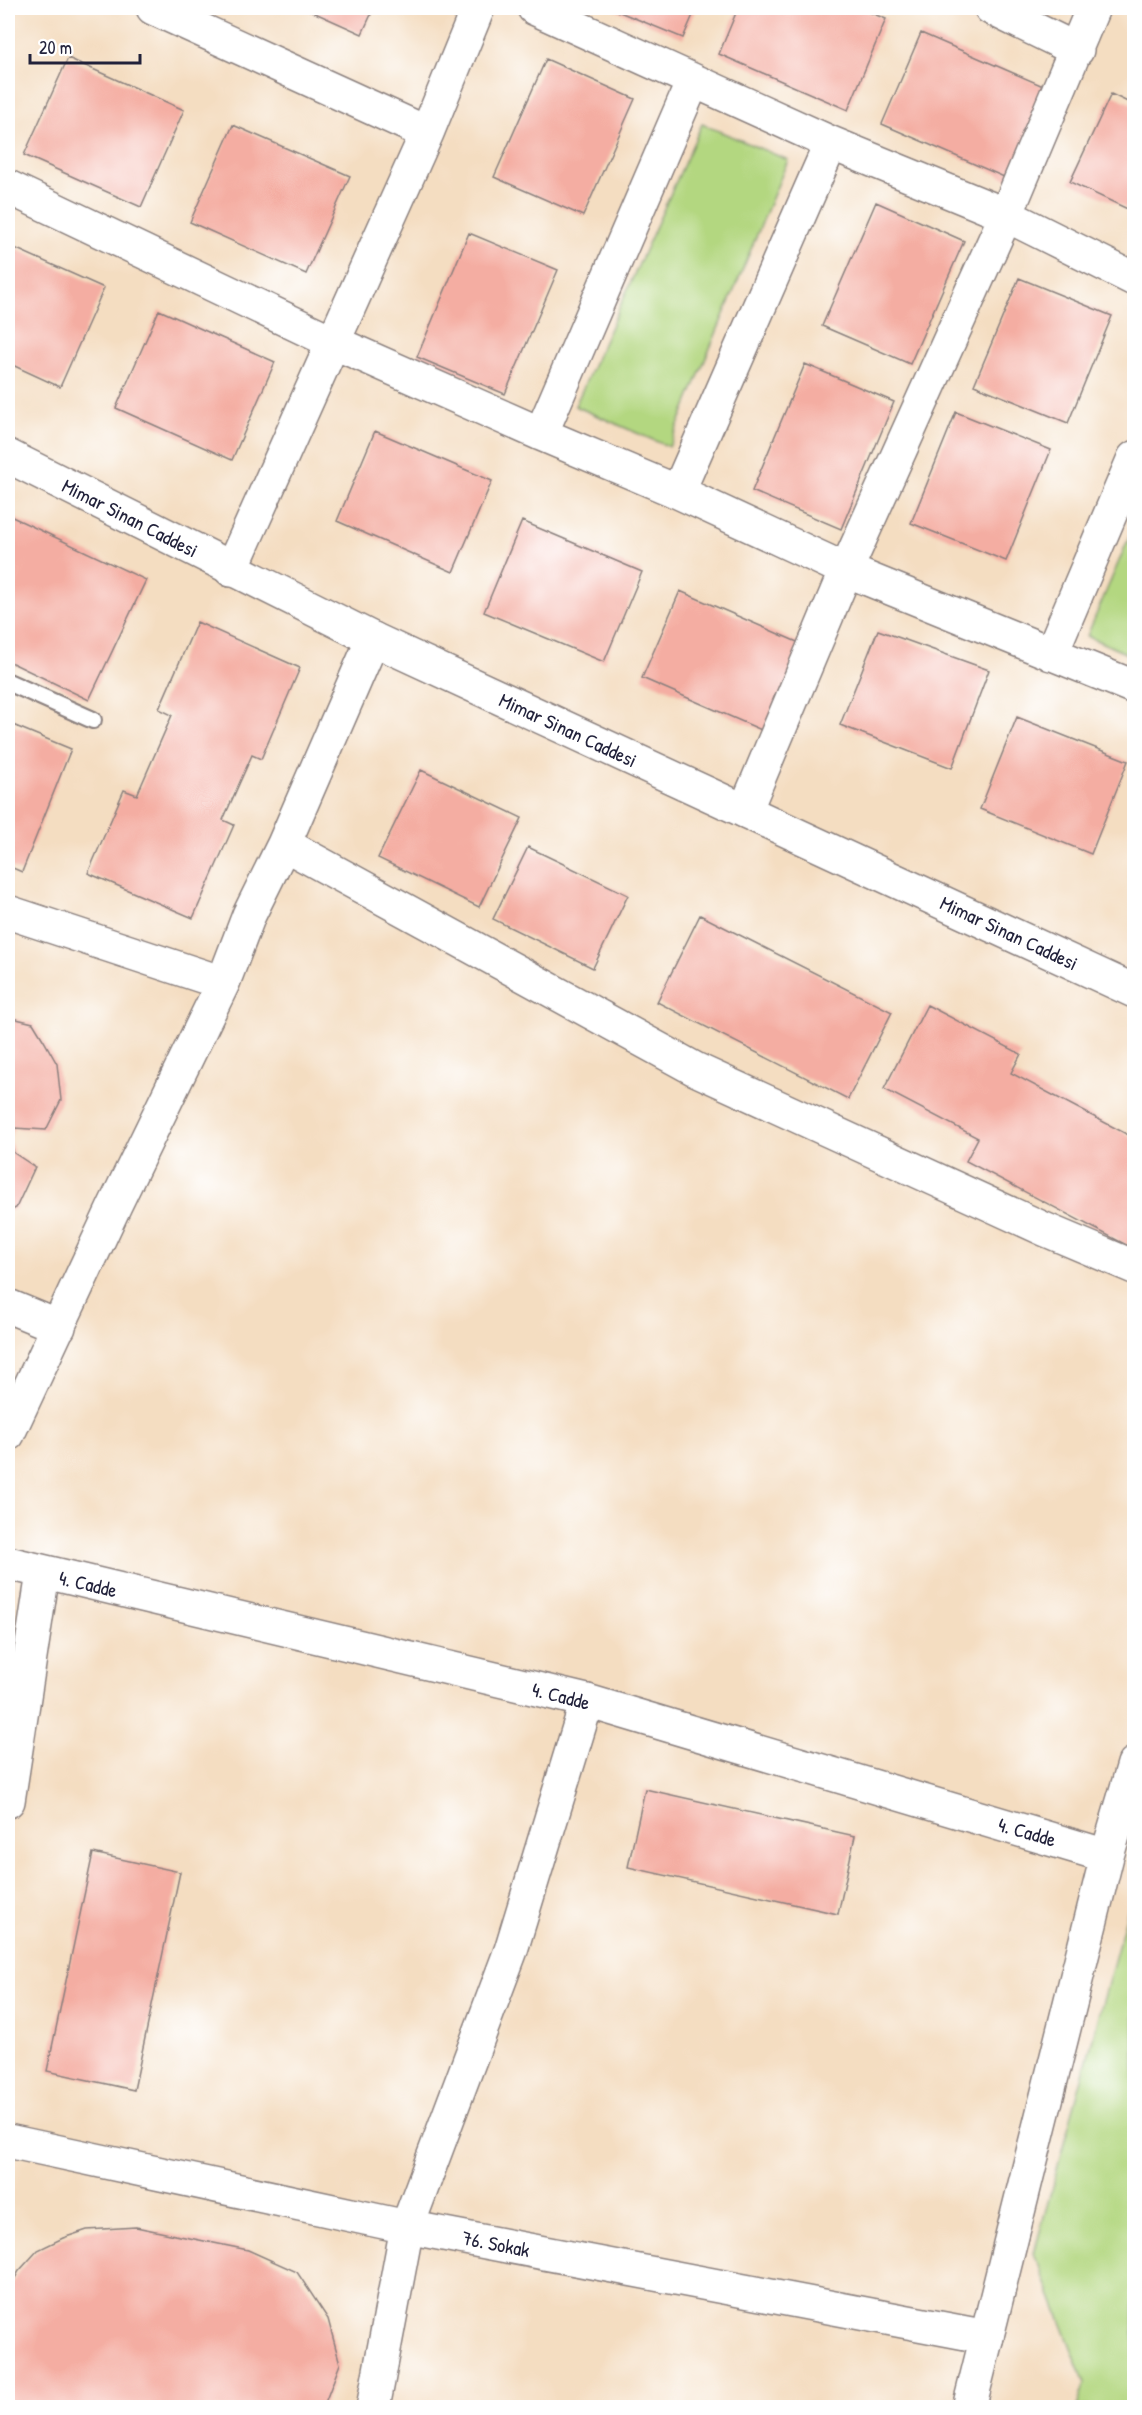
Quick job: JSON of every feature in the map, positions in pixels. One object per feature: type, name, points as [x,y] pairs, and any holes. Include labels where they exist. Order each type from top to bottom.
[{"type":"street","points":[[153,8],[195,16],[427,133]]},
{"type":"street","points":[[231,570],[427,133],[478,8]]},
{"type":"street","points":[[534,8],[831,143],[1005,216],[1134,279]]},
{"type":"street","points":[[991,8],[1077,50]]},
{"type":"street","points":[[745,811],[846,570],[1005,216],[1093,8]]},
{"type":"street","points":[[541,434],[693,81]]},
{"type":"street","points":[[678,492],[831,143]]},
{"type":"street","points":[[8,187],[333,342],[678,492],[846,570],[1134,687]]},
{"type":"street","name":"Mimar Sinan Caddesi","points":[[8,456],[231,570],[373,639],[1134,991]]},
{"type":"street","points":[[1051,654],[1134,458]]},
{"type":"street","points":[[8,1434],[115,1205],[223,983],[249,915],[284,844],[373,639]]},
{"type":"street","points":[[284,844],[695,1069],[1044,1229],[1134,1267]]},
{"type":"street","points":[[8,912],[223,983]]},
{"type":"street","points":[[8,1306],[59,1327]]},
{"type":"street","name":"4. Cadde","points":[[8,1563],[587,1701],[1107,1856]]},
{"type":"street","points":[[8,1801],[43,1573]]},
{"type":"street","points":[[373,2408],[406,2227],[511,1950],[587,1701]]},
{"type":"street","points":[[969,2408],[1107,1856],[1134,1764]]},
{"type":"street","name":"76. Sokak","points":[[8,2141],[406,2227],[987,2337]]},
{"type":"lane","points":[[8,682],[93,720]]},
{"type":"green space","points":[[702,124],[788,160],[669,447],[575,406]]},
{"type":"green space","points":[[1134,526],[1134,657],[1087,636]]},
{"type":"green space","points":[[1134,1888],[1134,2407],[1077,2407],[1085,2383],[1034,2253]]},
{"type":"building","points":[[304,8],[374,8],[362,34]]},
{"type":"building","points":[[610,8],[696,8],[683,38]]},
{"type":"building","points":[[738,8],[859,8],[886,19],[848,110],[719,54]]},
{"type":"building","points":[[921,33],[1050,89],[1011,180],[882,124]]},
{"type":"building","points":[[68,58],[184,110],[141,207],[24,155]]},
{"type":"building","points":[[546,59],[635,99],[583,216],[494,177]]},
{"type":"building","points":[[1111,94],[1134,105],[1134,212],[1070,182]]},
{"type":"building","points":[[233,125],[350,176],[306,274],[190,222]]},
{"type":"building","points":[[876,202],[964,241],[910,364],[822,326]]},
{"type":"building","points":[[469,233],[558,270],[505,394],[417,357]]},
{"type":"building","points":[[8,245],[104,288],[60,387],[8,363]]},
{"type":"building","points":[[1019,278],[1112,316],[1068,423],[974,385]]},
{"type":"building","points":[[159,310],[275,362],[232,460],[116,408]]},
{"type":"building","points":[[805,364],[894,402],[841,529],[752,491]]},
{"type":"building","points":[[956,412],[1051,450],[1006,561],[911,523]]},
{"type":"building","points":[[375,431],[492,481],[453,572],[337,521]]},
{"type":"building","points":[[8,515],[146,580],[89,700],[8,661]]},
{"type":"building","points":[[522,521],[642,572],[604,662],[484,612]]},
{"type":"building","points":[[680,591],[804,645],[766,732],[642,678]]},
{"type":"building","points":[[197,622],[300,668],[261,759],[252,755],[223,820],[234,825],[193,918],[88,873],[124,790],[137,795],[172,715],[159,709]]},
{"type":"building","points":[[878,630],[989,670],[952,768],[840,725]]},
{"type":"building","points":[[1017,717],[1128,761],[1091,854],[980,809]]},
{"type":"building","points":[[8,723],[71,749],[22,872],[8,866]]},
{"type":"building","points":[[421,770],[522,818],[479,907],[378,858]]},
{"type":"building","points":[[528,847],[628,895],[593,968],[493,919]]},
{"type":"building","points":[[700,915],[892,1012],[848,1099],[657,1002]]},
{"type":"building","points":[[927,1005],[1021,1054],[1011,1073],[1134,1138],[1134,1249],[966,1161],[978,1138],[884,1089]]},
{"type":"building","points":[[8,1017],[33,1023],[57,1064],[61,1100],[46,1130],[14,1128],[9,1139],[14,1153],[35,1167],[16,1208],[8,1212]]},
{"type":"building","points":[[645,1789],[855,1836],[838,1914],[628,1867]]},
{"type":"building","points":[[93,1853],[180,1872],[134,2090],[47,2071]]},
{"type":"building","points":[[136,2227],[248,2250],[297,2272],[328,2319],[340,2364],[323,2408],[10,2408],[8,2402],[8,2291],[19,2271],[38,2250],[63,2238],[87,2230]]}]
